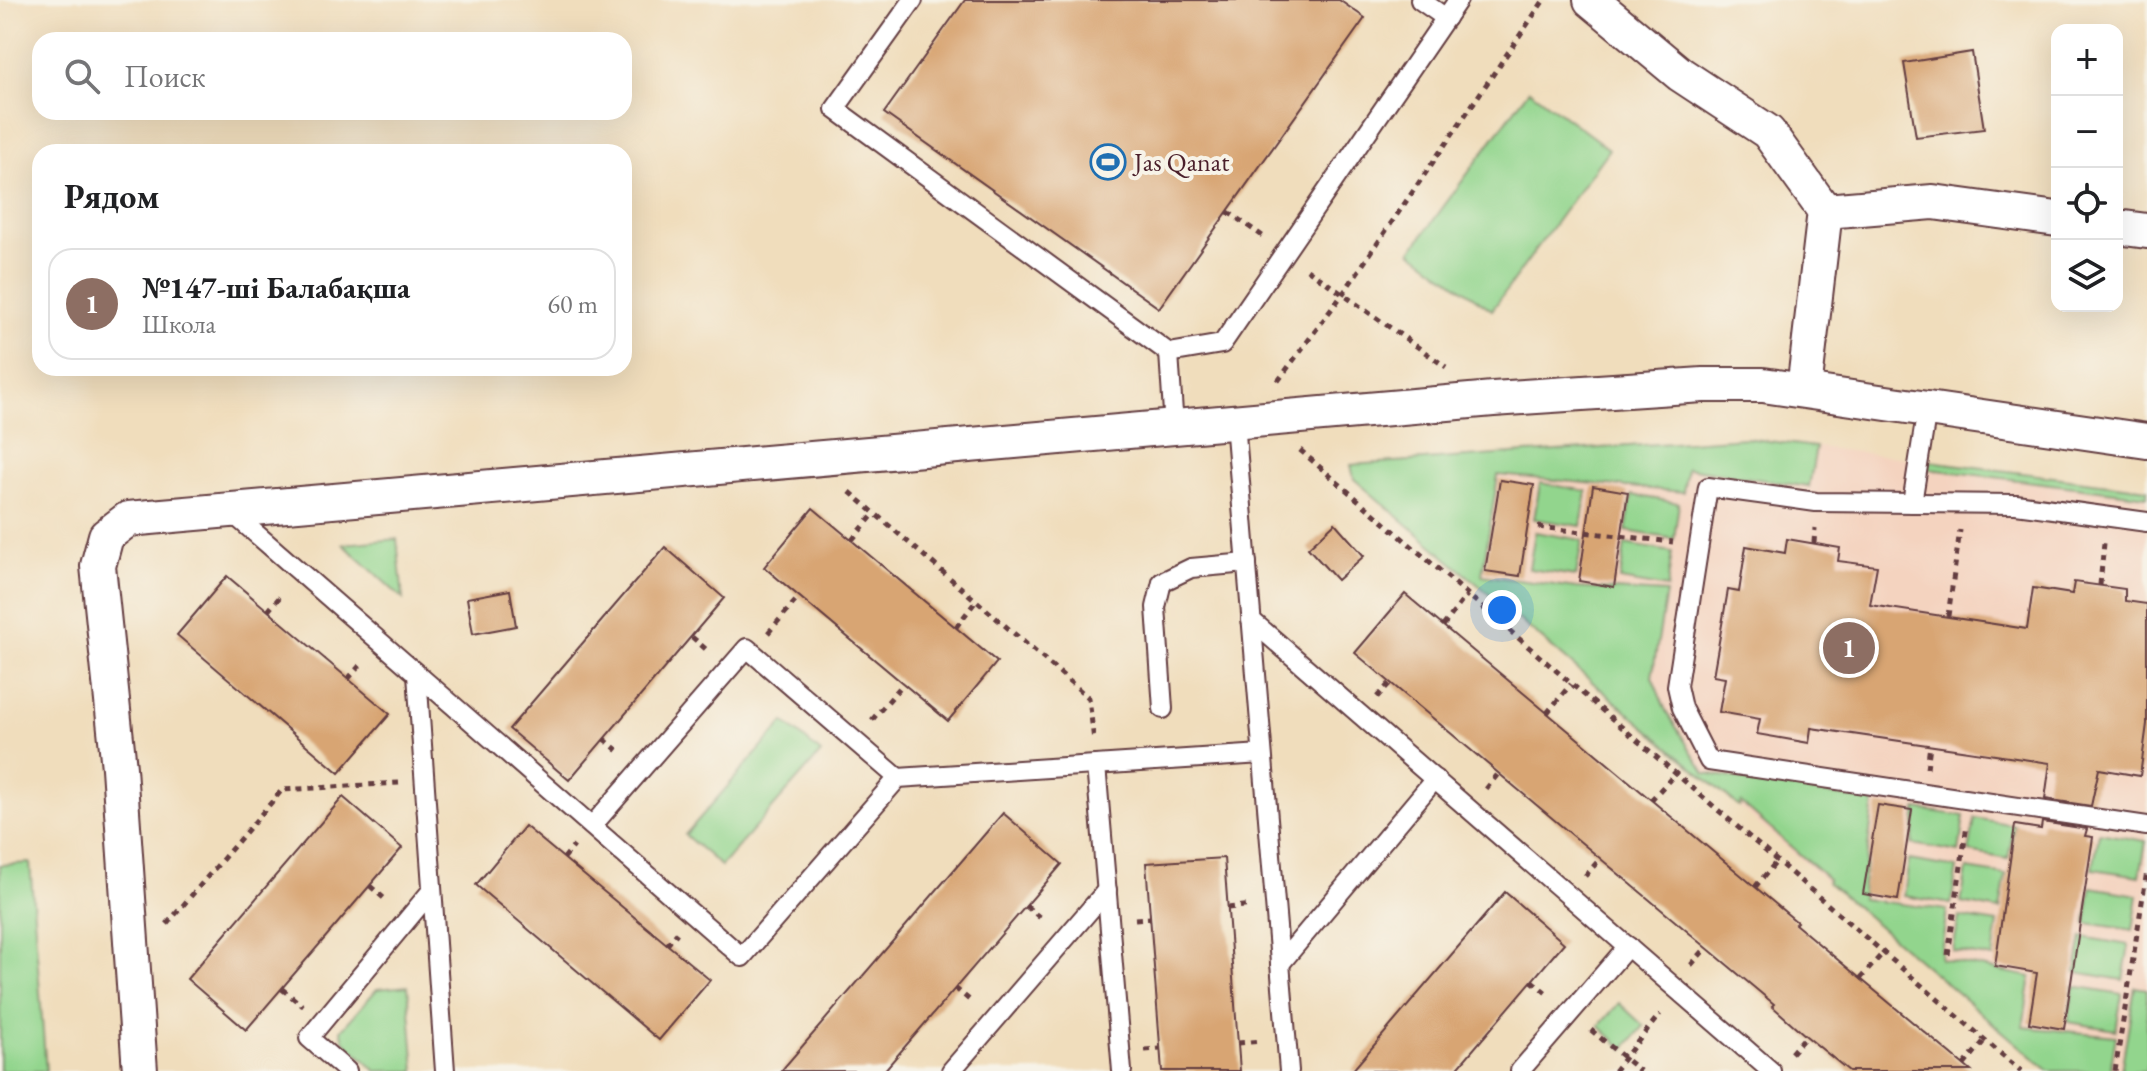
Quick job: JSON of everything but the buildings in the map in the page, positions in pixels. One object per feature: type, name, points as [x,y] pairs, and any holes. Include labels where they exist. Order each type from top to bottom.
[{"type":"street","points":[[1591,0],[1680,74],[1768,132],[1825,211],[1804,390]]},
{"type":"street","points":[[1825,211],[1933,202],[2051,218]]},
{"type":"street","points":[[2123,228],[2147,231]]},
{"type":"street","points":[[140,1071],[99,551],[106,536],[128,519],[1493,399],[1703,385],[1804,390],[2147,441]]},
{"type":"lane","points":[[913,0],[835,109],[1169,353],[1222,344],[1458,0]]},
{"type":"lane","points":[[1420,0],[1446,18]]},
{"type":"lane","points":[[1169,353],[1174,428]]},
{"type":"lane","points":[[1912,503],[1927,409]]},
{"type":"lane","points":[[1249,420],[1247,563],[1289,1071]]},
{"type":"lane","points":[[2147,522],[2016,504],[1816,502],[1708,487],[1677,686],[1682,708],[1709,761],[2147,826]]},
{"type":"lane","points":[[226,508],[742,957],[898,778]]},
{"type":"lane","points":[[1163,709],[1156,607],[1162,582],[1191,568],[1247,563]]},
{"type":"lane","points":[[1251,620],[1771,1071]]},
{"type":"lane","points":[[592,826],[747,648],[898,778],[1262,754]]},
{"type":"lane","points":[[417,674],[445,1071]]},
{"type":"lane","points":[[1096,765],[1122,1071]]},
{"type":"lane","points":[[1280,964],[1435,779]]},
{"type":"lane","points":[[347,1071],[309,1038],[432,890]]},
{"type":"lane","points":[[951,1071],[1107,890]]},
{"type":"lane","points":[[1520,1071],[1628,946]]},
{"type":"path","points":[[1544,0],[1342,295],[1249,420],[1467,595],[2021,1071]]},
{"type":"path","points":[[1228,212],[1493,399]]},
{"type":"path","points":[[810,458],[1089,698],[1096,765]]},
{"type":"path","points":[[1912,503],[1960,528],[1948,616]]},
{"type":"path","points":[[852,540],[874,514]]},
{"type":"path","points":[[2100,585],[2107,516]]},
{"type":"path","points":[[1538,527],[1698,545]]},
{"type":"path","points":[[1443,626],[1467,595]]},
{"type":"path","points":[[752,652],[799,597]]},
{"type":"path","points":[[956,627],[976,601]]},
{"type":"path","points":[[854,741],[903,684]]},
{"type":"path","points":[[1547,713],[1571,684]]},
{"type":"path","points":[[1651,800],[1675,774]]},
{"type":"path","points":[[133,963],[282,790],[424,781]]},
{"type":"path","points":[[1948,955],[1971,800]]},
{"type":"path","points":[[1755,887],[1777,861]]},
{"type":"path","points":[[2115,1071],[2147,871]]},
{"type":"path","points":[[1860,979],[1883,953]]},
{"type":"path","points":[[1614,1071],[1662,1016],[1651,1006]]},
{"type":"path","points":[[1570,1013],[1640,1071]]},
{"type":"path","points":[[1964,1065],[1985,1040]]},
{"type":"shaded area","points":[[1745,438],[2147,488],[2147,1071],[2049,1071],[1351,477],[1351,465]]},
{"type":"green space","points":[[1529,90],[1609,149],[1492,310],[1411,251]]},
{"type":"green space","points":[[1745,438],[1816,447],[1809,487],[1687,468],[1683,492],[1498,475],[1482,575],[1576,588],[1666,593],[1652,677],[1666,711],[1705,773],[1874,802],[1861,899],[1947,910],[1940,959],[2031,977],[2023,1027],[2116,1036],[2110,1071],[2049,1071],[1827,882],[1828,879],[1741,803],[1739,807],[1354,479],[1351,465]]},
{"type":"green space","points":[[1929,461],[2147,489],[2147,496],[1928,469]]},
{"type":"green space","points":[[1540,483],[1587,491],[1581,526],[1534,519]]},
{"type":"green space","points":[[1632,495],[1679,503],[1674,539],[1626,531]]},
{"type":"green space","points":[[1535,532],[1582,540],[1576,576],[1529,569]]},
{"type":"green space","points":[[397,539],[403,599],[343,544]]},
{"type":"green space","points":[[1625,544],[1672,552],[1667,588],[1620,580]]},
{"type":"green space","points":[[784,722],[821,753],[721,866],[685,835]]},
{"type":"green space","points":[[1917,809],[1964,816],[1959,852],[1912,844]]},
{"type":"green space","points":[[1975,818],[2014,825],[2008,859],[1969,852]]},
{"type":"green space","points":[[2099,833],[2146,841],[2140,876],[2093,869]]},
{"type":"green space","points":[[1909,860],[1957,868],[1951,904],[1904,896]]},
{"type":"green space","points":[[30,863],[46,1071],[0,1071],[0,865]]},
{"type":"green space","points":[[1967,869],[2006,875],[2000,910],[1961,903]]},
{"type":"green space","points":[[2091,887],[2138,895],[2133,930],[2086,923]]},
{"type":"green space","points":[[1959,917],[1998,923],[1993,958],[1953,951]]},
{"type":"green space","points":[[2082,937],[2129,945],[2123,980],[2076,972]]},
{"type":"green space","points":[[408,986],[415,1071],[376,1071],[344,1041],[341,1030],[377,989]]},
{"type":"green space","points":[[2074,986],[2122,994],[2116,1030],[2068,1022]]},
{"type":"green space","points":[[2135,987],[2147,989],[2147,1071],[2121,1071]]},
{"type":"green space","points":[[1619,1003],[1644,1026],[1624,1049],[1599,1026]]},
{"type":"place","name":"Jas Qanat","points":[[1108,162]]},
{"type":"place","name":"№147-ші Балабақша","points":[[1849,648]]}]
